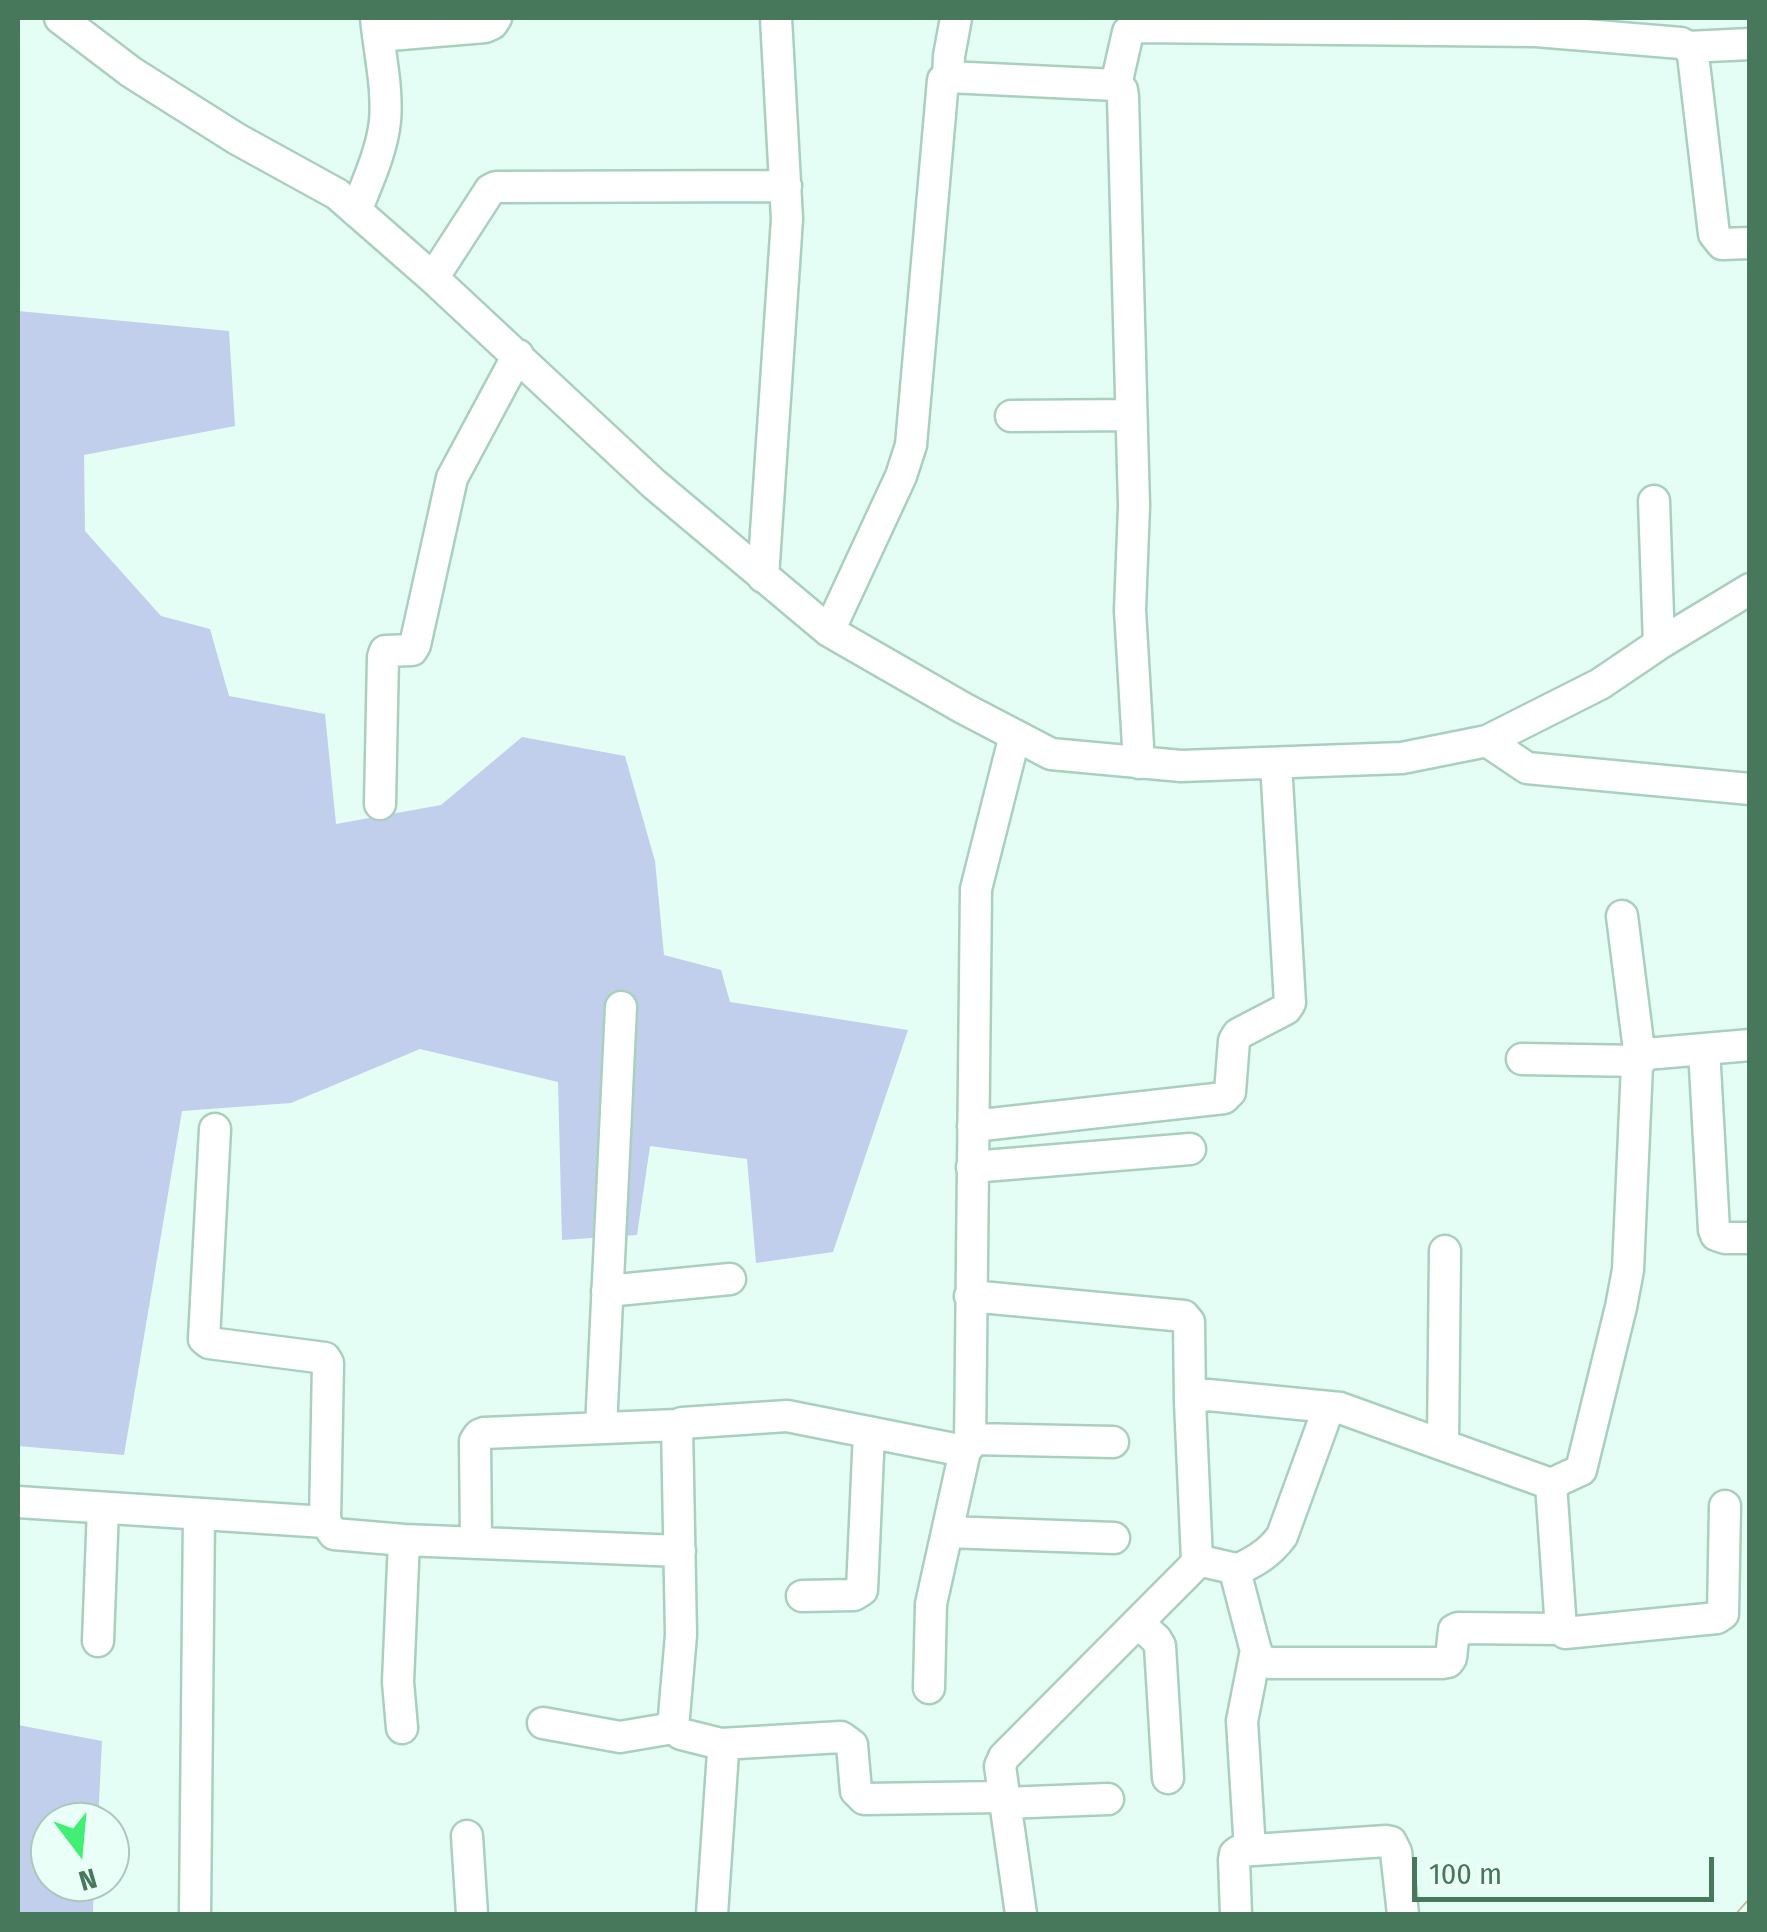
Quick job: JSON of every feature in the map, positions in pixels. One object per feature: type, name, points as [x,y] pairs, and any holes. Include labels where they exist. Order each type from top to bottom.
[{"type":"street","points":[[60,18],[131,72],[336,194],[518,355],[654,484],[829,631],[1051,754],[1181,766],[1402,758],[1487,741],[1600,684],[1750,589]]},
{"type":"street","points":[[356,212],[386,120],[377,26],[485,27],[496,18]]},
{"type":"street","points":[[763,577],[787,219],[776,18]]},
{"type":"street","points":[[948,77],[956,18]]},
{"type":"street","points":[[1116,85],[1129,23],[1536,31],[1681,43],[1694,55],[1716,240],[1722,244],[1750,243]]},
{"type":"street","points":[[1688,47],[1750,44]]},
{"type":"street","points":[[829,631],[901,476],[911,444],[943,80],[948,77],[1116,85],[1124,97],[1134,506],[1130,610],[1139,763]]},
{"type":"street","points":[[433,278],[490,190],[496,187],[786,186]]},
{"type":"street","points":[[380,804],[383,657],[392,650],[412,650],[415,644],[452,478],[518,355]]},
{"type":"street","points":[[1012,416],[1131,415]]},
{"type":"street","points":[[1654,501],[1659,644]]},
{"type":"street","points":[[929,1688],[931,1604],[968,1445],[976,888],[1015,736]]},
{"type":"street","points":[[1487,741],[1527,768],[1750,788]]},
{"type":"street","points":[[972,1126],[1224,1098],[1230,1092],[1234,1040],[1238,1034],[1286,1009],[1290,1003],[1276,763]]},
{"type":"street","points":[[1622,916],[1640,1059]]},
{"type":"street","points":[[601,1428],[621,1007]]},
{"type":"street","points":[[1190,1402],[1208,1394],[1340,1408],[1550,1484],[1581,1470],[1628,1270],[1637,1065],[1646,1054],[1750,1045]]},
{"type":"street","points":[[1704,1049],[1714,1230],[1716,1236],[1750,1238]]},
{"type":"street","points":[[1522,1059],[1640,1059]]},
{"type":"street","points":[[215,1130],[204,1339],[209,1343],[325,1358],[328,1363],[324,1522],[334,1534],[680,1550]]},
{"type":"street","points":[[972,1167],[1190,1149]]},
{"type":"street","points":[[1442,1443],[1445,1251]]},
{"type":"street","points":[[608,1292],[730,1279]]},
{"type":"street","points":[[970,1296],[1184,1316],[1189,1322],[1196,1560],[1188,1575],[1004,1757],[1000,1766],[1022,1914]]},
{"type":"street","points":[[1236,1572],[1260,1559],[1282,1536],[1329,1407]]},
{"type":"street","points":[[476,1543],[475,1441],[484,1432],[677,1426],[787,1416],[968,1445],[1113,1442]]},
{"type":"street","points":[[673,1728],[681,1635],[677,1426]]},
{"type":"street","points":[[802,1596],[854,1595],[862,1590],[870,1432]]},
{"type":"street","points":[[1550,1484],[1561,1630]]},
{"type":"street","points":[[18,1502],[324,1522]]},
{"type":"street","points":[[1196,1560],[1236,1572],[1261,1660],[1442,1663],[1450,1658],[1454,1630],[1458,1628],[1570,1633],[1718,1618],[1723,1614],[1725,1506]]},
{"type":"street","points":[[98,1641],[103,1508]]},
{"type":"street","points":[[196,1914],[199,1514]]},
{"type":"street","points":[[947,1532],[1114,1538]]},
{"type":"street","points":[[402,1728],[398,1682],[404,1540]]},
{"type":"street","points":[[1139,1624],[1160,1646],[1168,1778]]},
{"type":"street","points":[[1250,1850],[1242,1727],[1256,1650]]},
{"type":"street","points":[[543,1723],[620,1737],[673,1728],[681,1734],[721,1744],[841,1737],[852,1745],[856,1791],[864,1799],[1108,1799]]},
{"type":"street","points":[[712,1914],[721,1744]]},
{"type":"street","points":[[467,1836],[472,1914]]},
{"type":"street","points":[[1236,1914],[1235,1854],[1239,1851],[1391,1842],[1396,1852],[1403,1914]]},
{"type":"shaded area","points":[[18,311],[229,331],[235,426],[84,455],[85,531],[161,616],[210,629],[229,696],[325,714],[336,824],[441,805],[522,737],[625,756],[655,861],[664,955],[721,970],[730,1002],[908,1030],[833,1252],[756,1263],[747,1159],[650,1146],[637,1235],[562,1240],[558,1082],[420,1049],[291,1103],[182,1111],[124,1455],[18,1446]]},
{"type":"shaded area","points":[[18,1725],[102,1741],[99,1802],[30,1802],[30,1902],[93,1902],[93,1914],[18,1914]]},
{"type":"railway","points":[[1741,1914],[1750,1904]]}]
